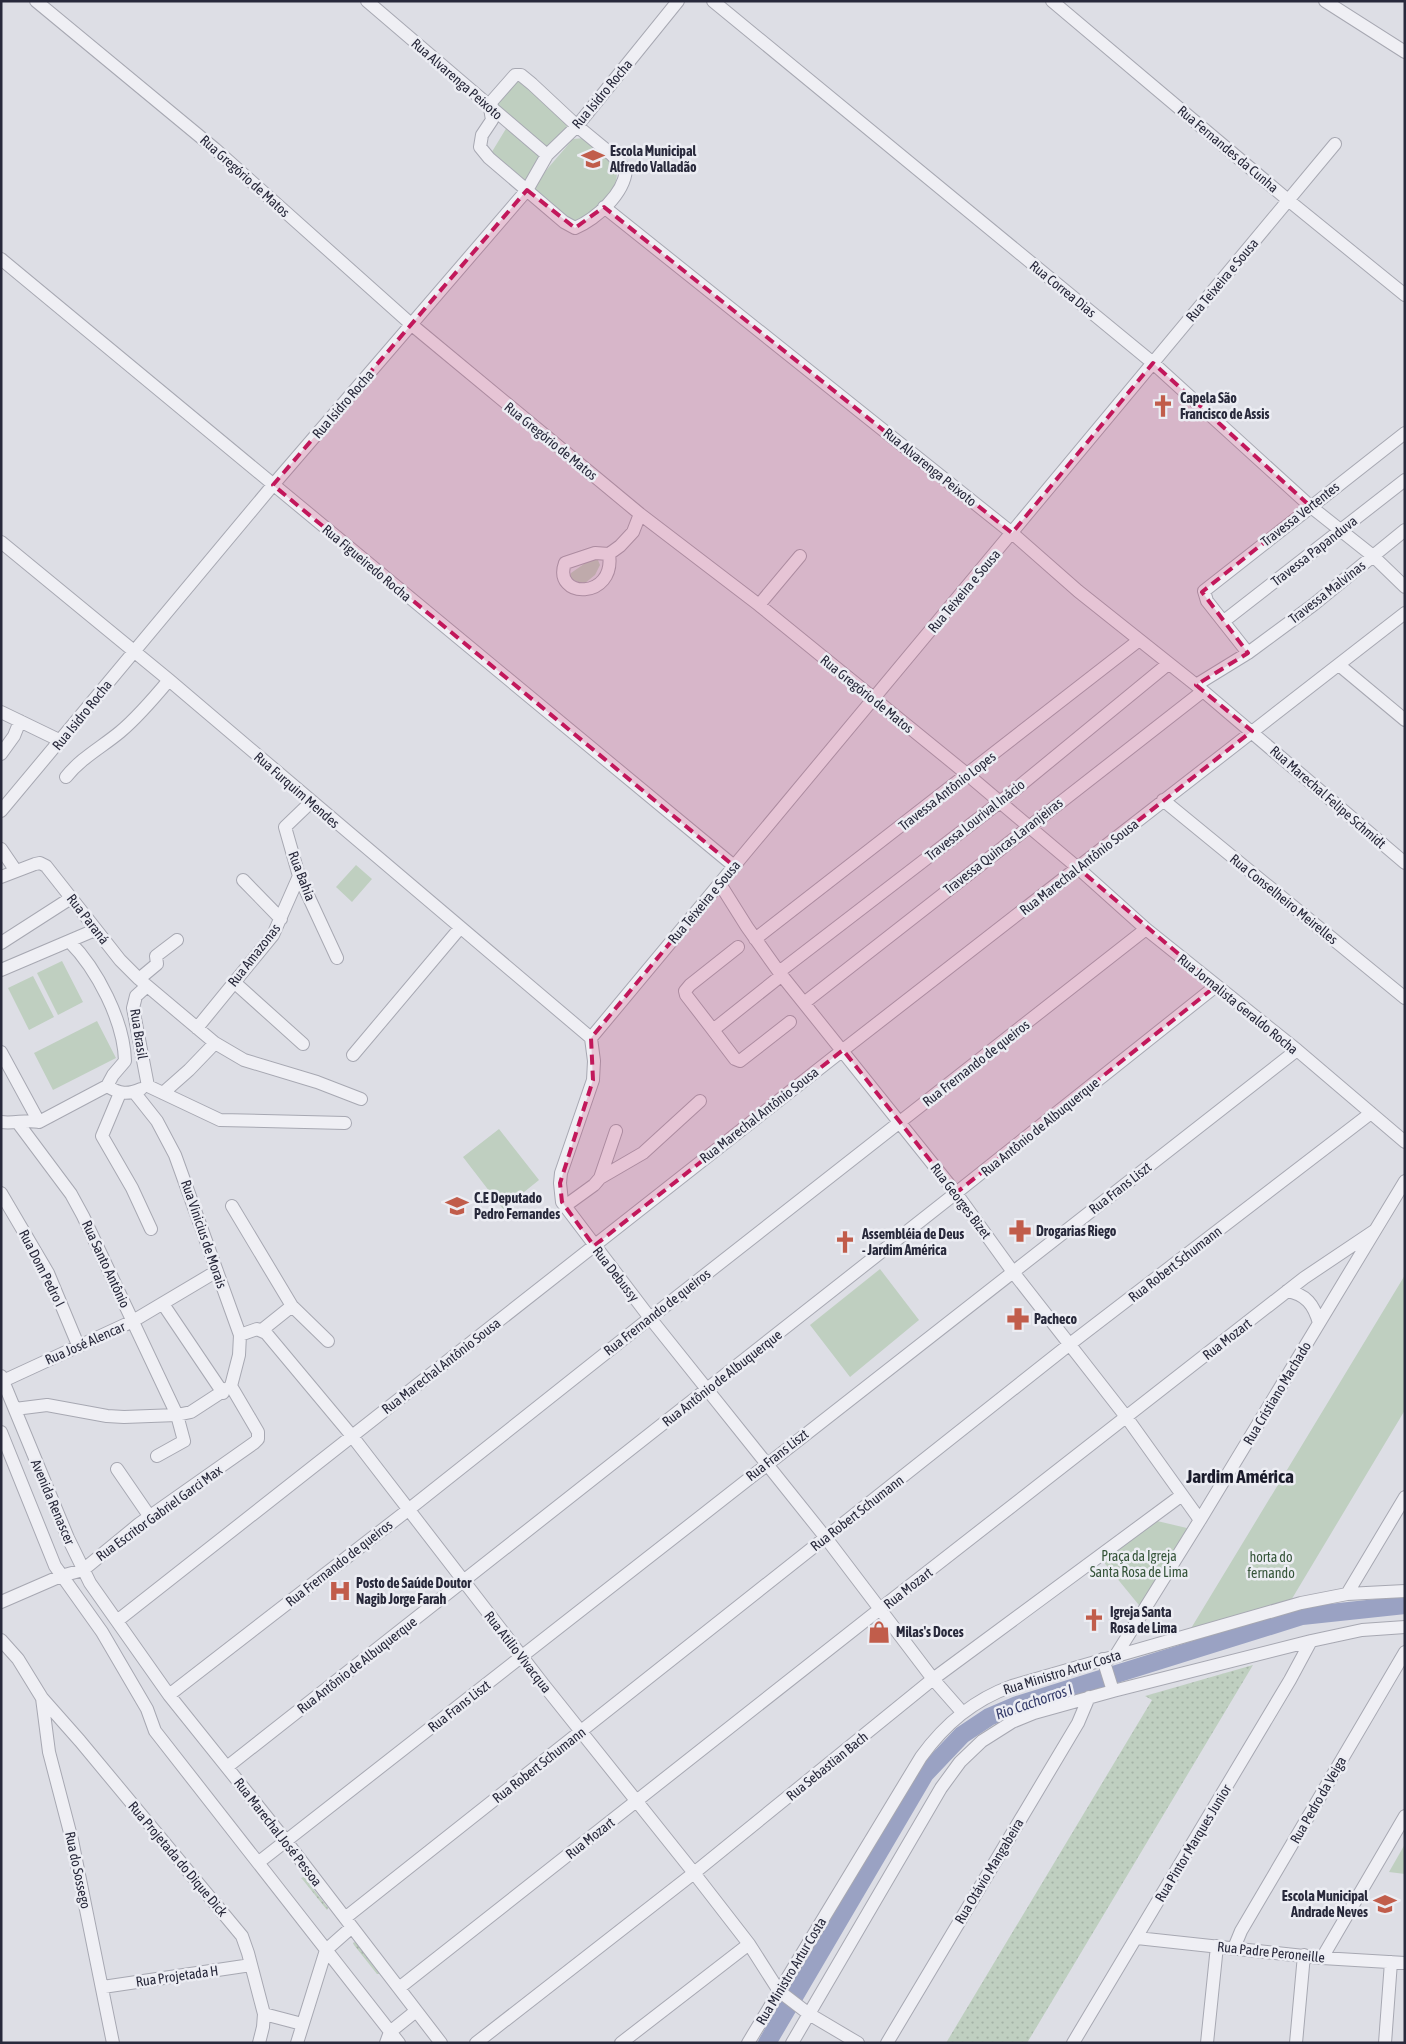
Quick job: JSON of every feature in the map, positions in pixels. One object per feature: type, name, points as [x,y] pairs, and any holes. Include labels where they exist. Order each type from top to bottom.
[{"type":"street","name":"Rua Gregório de Matos","points":[[36,1],[215,149],[412,326],[640,514],[759,605],[968,775],[1078,868]]},
{"type":"street","name":"Rua Alvarenga Peixoto","points":[[367,1],[547,156]]},
{"type":"street","name":"Rua Isidro Rocha","points":[[3,808],[272,485],[412,326],[527,190],[547,156],[577,126],[678,1]]},
{"type":"street","name":"Rua Correa Dias","points":[[713,1],[1153,363],[1310,506],[1373,556],[1405,587]]},
{"type":"street","name":"Rua Fernandes da Cunha","points":[[1052,1],[1288,200],[1405,295]]},
{"type":"street","points":[[1325,1],[1405,52]]},
{"type":"street","points":[[514,75],[521,76],[577,126],[612,154],[626,170],[626,176],[620,189],[588,222],[575,228],[564,222],[489,158],[480,148],[482,135],[492,120],[490,108],[493,100],[514,75]]},
{"type":"street","name":"Rua Teixeira e Sousa","points":[[592,1038],[1335,144]]},
{"type":"street","name":"Rua Alvarenga Peixoto","points":[[604,207],[1012,533],[1056,573],[1138,641],[1200,688],[1252,732]]},
{"type":"street","name":"Rua Figueiredo Rocha","points":[[1,259],[734,866]]},
{"type":"street","name":"Travessa Vertentes","points":[[1224,621],[1207,601],[1204,594],[1207,588],[1405,433]]},
{"type":"street","name":"Travessa Papanduva","points":[[1224,621],[1405,480]]},
{"type":"street","points":[[609,554],[620,546],[633,532],[640,514]]},
{"type":"street","name":"Travessa Malvinas","points":[[1200,688],[1313,605],[1405,530]]},
{"type":"street","name":"Rua Furquim Mendes","points":[[1,542],[169,680],[592,1038]]},
{"type":"street","points":[[759,605],[800,556]]},
{"type":"street","name":"Rua Marechal Antônio Sousa","points":[[117,1621],[843,1050],[1405,613]]},
{"type":"street","points":[[1224,621],[1248,653]]},
{"type":"street","name":"Travessa Antônio Lopes","points":[[755,939],[1138,641]]},
{"type":"street","name":"Travessa Lourival Inácio","points":[[713,1030],[780,973],[1000,802],[1168,664]]},
{"type":"street","points":[[1339,664],[1405,720]]},
{"type":"street","points":[[66,777],[82,760],[120,732],[169,680]]},
{"type":"street","name":"Travessa Quincas Laranjeiras","points":[[804,1003],[1200,688]]},
{"type":"street","points":[[1,712],[60,741]]},
{"type":"street","points":[[1,754],[10,742],[20,721]]},
{"type":"street","name":"Rua Marechal Felipe Schmidt","points":[[1252,732],[1405,862]]},
{"type":"street","name":"Rua Conselheiro Meirelles","points":[[1163,800],[1405,998]]},
{"type":"street","name":"Rua Bahia","points":[[311,802],[285,827],[299,876],[337,958]]},
{"type":"street","points":[[1,849],[21,869],[1,877]]},
{"type":"street","name":"Rua Paraná","points":[[21,869],[40,863],[46,866],[120,960],[143,983],[215,1043],[244,1060],[317,1082],[362,1099]]},
{"type":"street","name":"Rua Jornalista Geraldo Rocha","points":[[1078,868],[1146,929],[1297,1050],[1372,1113],[1403,1143]]},
{"type":"street","name":"Rua Amazonas","points":[[198,1028],[273,935],[299,876]]},
{"type":"street","points":[[243,880],[281,919]]},
{"type":"street","name":"Rua Georges Bizet","points":[[720,884],[755,939],[780,973],[956,1193],[1013,1272],[1127,1418],[1200,1520]]},
{"type":"street","points":[[1,943],[71,898]]},
{"type":"street","points":[[353,1055],[460,928]]},
{"type":"street","name":"Rua Frernando de queiros","points":[[169,1695],[408,1510],[1146,929]]},
{"type":"street","points":[[1,970],[96,930]]},
{"type":"street","name":"Rua Brasil","points":[[148,1086],[133,1012],[133,1001],[157,964],[156,956],[177,940]]},
{"type":"street","points":[[1,1122],[18,1123],[28,1120],[39,1122],[107,1086],[125,1061],[122,1041],[113,1010],[79,952],[69,941]]},
{"type":"street","points":[[738,946],[690,984],[685,991],[686,995],[735,1059],[740,1061],[790,1022]]},
{"type":"street","points":[[234,982],[303,1044]]},
{"type":"street","name":"Rua Antônio de Albuquerque","points":[[227,1767],[1216,986]]},
{"type":"street","points":[[113,1010],[133,1001]]},
{"type":"street","name":"Rua Debussy","points":[[592,1038],[594,1060],[592,1080],[561,1174],[560,1192],[562,1202],[650,1318],[826,1538],[933,1679],[962,1712]]},
{"type":"street","points":[[163,1093],[215,1043]]},
{"type":"street","name":"Rua Frans Liszt","points":[[259,1862],[1297,1050]]},
{"type":"street","points":[[1,1052],[39,1122]]},
{"type":"street","points":[[107,1086],[120,1093],[134,1092],[148,1086],[220,1120],[345,1123]]},
{"type":"street","name":"Rua Vinicius de Morais","points":[[134,1092],[157,1121],[175,1155],[240,1335],[239,1355],[227,1390]]},
{"type":"street","points":[[120,1093],[102,1136],[128,1180],[151,1229]]},
{"type":"street","points":[[565,1206],[594,1185],[600,1178],[643,1154],[700,1101]]},
{"type":"street","name":"Rua Robert Schumann","points":[[326,1950],[348,1922],[580,1732],[1070,1344],[1372,1113]]},
{"type":"street","name":"Rua Santo Antônio","points":[[18,1123],[71,1194],[90,1229],[177,1415],[184,1441],[157,1456]]},
{"type":"street","points":[[600,1178],[616,1131]]},
{"type":"street","name":"Rua Cristiano Machado","points":[[1116,1655],[1405,1181]]},
{"type":"street","name":"Rua Dom Pedro I","points":[[1,1193],[48,1273],[78,1345]]},
{"type":"street","points":[[232,1206],[292,1306],[328,1341]]},
{"type":"street","name":"Rua Mozart","points":[[399,1988],[1287,1291],[1374,1231]]},
{"type":"street","name":"Rua José Alencar","points":[[2,1379],[133,1322],[216,1271]]},
{"type":"street","points":[[1287,1291],[1298,1293],[1306,1298],[1312,1305],[1319,1323]]},
{"type":"street","points":[[15,1409],[47,1405],[107,1416],[177,1415],[191,1412],[227,1390],[163,1304]]},
{"type":"street","points":[[240,1335],[257,1329],[262,1330],[292,1306]]},
{"type":"street","name":"Rua Atilio Vivacqua","points":[[262,1330],[271,1338],[352,1436],[580,1732],[749,1944],[782,1993],[806,2012],[858,2043]]},
{"type":"street","name":"Avenida Renascer","points":[[2,1379],[83,1570],[117,1621]]},
{"type":"street","name":"Rua Escritor Gabriel Garci Max","points":[[1,1602],[61,1576],[83,1570],[150,1517],[258,1439],[258,1432],[254,1424],[227,1390]]},
{"type":"street","name":"Avenida Renascer","points":[[1,1432],[61,1576],[102,1632],[147,1709],[155,1731],[259,1862]]},
{"type":"street","points":[[117,1469],[150,1517]]},
{"type":"street","name":"Rua Sebastian Bach","points":[[476,2043],[694,1873],[933,1679],[1182,1495]]},
{"type":"street","points":[[1347,1594],[1405,1497]]},
{"type":"street","points":[[1362,1568],[1365,1582],[1376,1592]]},
{"type":"street","name":"Rua Ministro Artur Costa","points":[[748,2043],[782,1993],[921,1757],[934,1739],[962,1712],[998,1691],[1104,1662],[1116,1655],[1259,1614],[1347,1594],[1405,1591]]},
{"type":"street","name":"Rua Marechal José Pessoa","points":[[117,1621],[169,1695],[286,1841],[440,2043]]},
{"type":"street","points":[[792,2043],[806,2012],[941,1788],[960,1762],[982,1742],[1012,1722],[1034,1713],[1089,1697],[1111,1687],[1362,1630],[1405,1627]]},
{"type":"street","points":[[1,1640],[18,1659],[42,1698]]},
{"type":"street","name":"Rua Pintor Marques Junior","points":[[1073,2043],[1137,1938],[1311,1641]]},
{"type":"street","name":"Rua Pedro da Veiga","points":[[1234,1948],[1241,1931],[1405,1652]]},
{"type":"street","points":[[1104,1662],[1111,1687]]},
{"type":"street","name":"Rua Otávio Mangabeira","points":[[887,2043],[1078,1723],[1089,1697]]},
{"type":"street","name":"Rua Projetada do Dique Dick","points":[[42,1698],[242,1936],[264,2014],[259,2043]]},
{"type":"street","name":"Rua do Sossego","points":[[42,1698],[49,1752],[72,1840],[113,2043]]},
{"type":"street","points":[[1322,1958],[1405,1816]]},
{"type":"street","points":[[259,1862],[326,1950],[388,2037],[399,2043]]},
{"type":"street","name":"Rua Padre Peroneille","points":[[1137,1938],[1322,1958],[1405,1963]]},
{"type":"street","points":[[622,2043],[749,1944]]},
{"type":"street","points":[[1207,2043],[1217,1946]]},
{"type":"street","points":[[297,2043],[326,1950]]},
{"type":"street","points":[[1296,2043],[1304,1956]]},
{"type":"street","points":[[1385,2043],[1390,1962]]},
{"type":"street","name":"Rua Projetada H","points":[[103,1987],[251,1965]]},
{"type":"street","points":[[388,2037],[416,2011]]},
{"type":"street","points":[[264,2014],[302,2024]]},
{"type":"highlighted area","points":[[527,190],[575,228],[604,207],[1012,533],[1153,363],[1310,506],[1202,592],[1248,653],[1196,685],[1252,731],[1078,868],[1216,986],[956,1193],[843,1050],[594,1246],[562,1202],[560,1183],[593,1080],[591,1038],[734,866],[273,485]]},
{"type":"green space","points":[[515,78],[544,100],[558,114],[568,128],[547,149],[495,104]]},
{"type":"green space","points":[[507,127],[538,155],[540,162],[527,181],[524,181],[490,155]]},
{"type":"green space","points":[[584,138],[610,157],[616,170],[616,179],[607,197],[575,224],[535,190],[536,182],[573,139]]},
{"type":"green space","points":[[591,559],[598,560],[600,565],[595,575],[584,584],[570,579],[571,573]]},
{"type":"green space","points":[[356,865],[372,879],[352,902],[336,887]]},
{"type":"green space","points":[[62,961],[83,1002],[58,1015],[37,973]]},
{"type":"green space","points":[[33,976],[54,1017],[29,1030],[8,988]]},
{"type":"green space","points":[[97,1021],[116,1058],[53,1090],[34,1053]]},
{"type":"green space","points":[[499,1129],[539,1180],[503,1209],[463,1157]]},
{"type":"green space","points":[[880,1269],[919,1320],[850,1377],[810,1325]]},
{"type":"green space","name":"horta do fernando","points":[[1405,1275],[1405,1410],[1290,1602],[1190,1630]]},
{"type":"green space","name":"Praça da Igreja Santa Rosa de Lima","points":[[1153,1520],[1191,1529],[1143,1610],[1102,1560]]},
{"type":"green space","points":[[1253,1665],[1027,2043],[946,2043],[1152,1700],[1145,1696]]},
{"type":"green space","points":[[1405,1844],[1405,1874],[1389,1872]]},
{"type":"green space","points":[[304,1877],[328,1908],[327,1910],[301,1878]]},
{"type":"green space","points":[[355,1942],[379,1974],[377,1974],[354,1945],[353,1943]]},
{"type":"waterway","name":"Rio Cachorros I","points":[[767,2043],[925,1774],[962,1735],[989,1717],[1017,1705],[1302,1616],[1405,1605]]},
{"type":"place","name":"Escola Municipal Alfredo Valladão","points":[[593,159]]},
{"type":"place","name":"Capela São Francisco de Assis","points":[[1163,406]]},
{"type":"place","name":"C.E Deputado Pedro Fernandes","points":[[457,1206]]},
{"type":"place","name":"Drogarias Riego","points":[[1020,1231]]},
{"type":"place","name":"Assembléia de Deus - Jardim América","points":[[845,1242]]},
{"type":"place","name":"Pacheco","points":[[1018,1319]]},
{"type":"place","name":"Posto de Saúde Doutor Nagib Jorge Farah","points":[[340,1591]]},
{"type":"place","name":"Igreja Santa Rosa de Lima","points":[[1094,1620]]},
{"type":"place","name":"Milas's Doces","points":[[879,1632]]},
{"type":"place","name":"Escola Municipal Andrade Neves","points":[[1385,1904]]},
{"type":"district","name":"Jardim América","points":[[1240,1476]]}]
